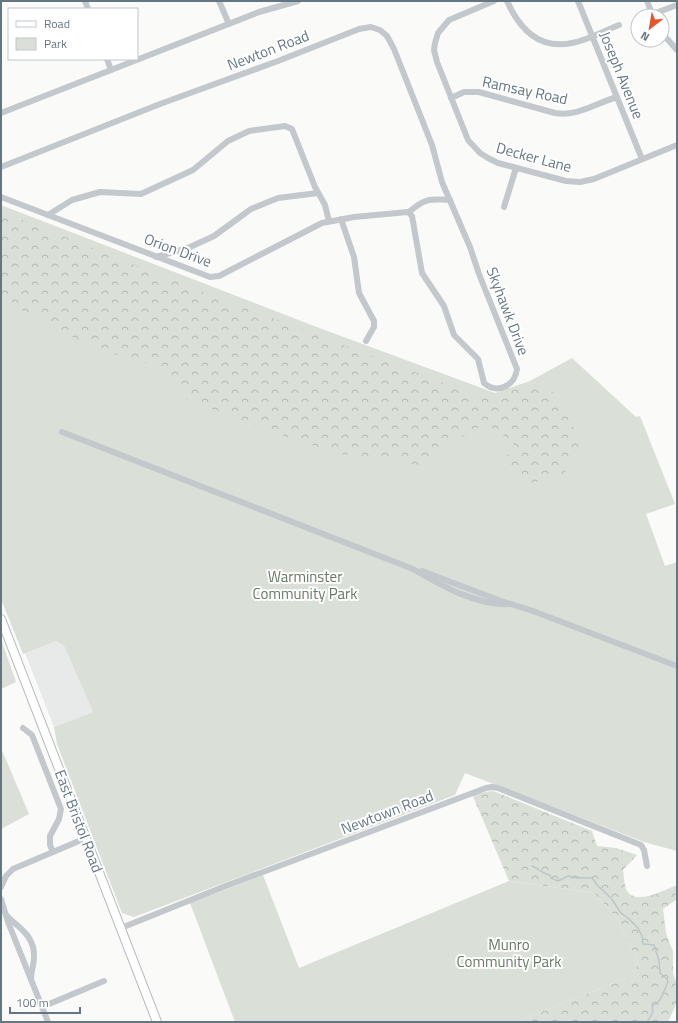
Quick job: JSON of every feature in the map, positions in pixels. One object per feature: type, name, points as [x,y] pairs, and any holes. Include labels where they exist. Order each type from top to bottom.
[{"type":"main road","name":"East Bristol Road","points":[[1,619],[158,1022]]},
{"type":"street","points":[[219,1],[228,24]]},
{"type":"street","points":[[138,59],[267,9],[298,1]]},
{"type":"street","name":"Decker Lane","points":[[494,1],[454,17],[442,28],[436,39],[434,50],[437,62],[468,140],[474,147],[492,161],[566,181],[580,182],[594,179],[677,144]]},
{"type":"street","points":[[507,1],[520,24],[531,34],[544,41],[565,44],[580,41],[619,25]]},
{"type":"street","name":"Joseph Avenue","points":[[578,1],[642,159]]},
{"type":"street","name":"Newton Road","points":[[1,167],[160,104],[278,61],[347,33],[365,28],[376,28],[384,33],[394,49],[432,145],[438,170],[447,192]]},
{"type":"street","points":[[670,42],[677,50]]},
{"type":"street","points":[[107,60],[111,70]]},
{"type":"street","points":[[1,113],[136,60]]},
{"type":"street","name":"Ramsay Road","points":[[451,98],[464,92],[479,92],[567,114],[579,112],[617,96]]},
{"type":"street","points":[[48,215],[72,200],[100,192],[141,194],[193,170],[228,141],[249,131],[285,126],[291,128],[297,140],[315,188],[326,210],[329,221]]},
{"type":"street","points":[[504,207],[516,168]]},
{"type":"street","name":"Skyhawk Drive","points":[[410,213],[414,222],[422,273],[444,306],[454,335],[476,356],[484,383],[495,388],[504,387],[511,383],[514,379],[517,369],[447,192]]},
{"type":"street","points":[[156,257],[188,248],[214,236],[250,209],[272,200],[281,197],[318,193]]},
{"type":"street","name":"Orion Drive","points":[[1,197],[206,277],[215,277],[322,223],[341,219]]},
{"type":"street","points":[[366,341],[374,328],[374,321],[359,294],[354,257],[341,219],[405,211],[410,213],[424,200],[450,200]]},
{"type":"street","points":[[62,432],[413,569],[436,583],[484,602],[502,605],[511,604],[533,611],[677,666]]},
{"type":"street","name":"East Bristol Road","points":[[23,728],[32,735],[60,804],[60,816],[50,836],[50,845],[53,852]]},
{"type":"street","name":"Newtown Road","points":[[121,928],[223,887],[492,787],[498,788],[640,845],[644,850],[646,866]]},
{"type":"street","points":[[1,887],[6,876],[13,869],[86,838]]},
{"type":"street","points":[[1,898],[13,937],[48,1022]]},
{"type":"street","points":[[7,916],[23,929],[31,941],[34,955],[31,980]]},
{"type":"street","points":[[42,1007],[104,982]]},
{"type":"shaded area","points":[[56,641],[64,646],[93,712],[54,727],[25,653]]},
{"type":"green space","name":"Warminster Community Park","points":[[1,205],[314,326],[495,393],[530,381],[572,358],[636,417],[640,416],[675,504],[646,514],[665,566],[677,562],[677,851],[644,842],[465,773],[455,795],[134,917],[122,913],[57,744],[54,727],[93,712],[64,646],[56,641],[23,654],[1,599]]},
{"type":"green space","points":[[1,211],[167,278],[478,396],[498,396],[530,384],[541,386],[555,393],[564,404],[581,449],[562,477],[524,484],[505,459],[514,444],[494,428],[475,428],[419,465],[336,453],[269,431],[186,399],[168,369],[92,348],[44,320],[21,310],[1,292]]},
{"type":"green space","points":[[1,639],[16,682],[1,689]]},
{"type":"green space","points":[[1,748],[29,814],[1,829]]},
{"type":"green space","points":[[493,791],[592,831],[597,846],[616,848],[637,855],[623,870],[625,887],[630,894],[636,897],[650,896],[677,885],[677,899],[663,909],[666,933],[673,952],[673,973],[677,985],[677,1002],[668,1022],[516,1022],[634,975],[638,962],[617,918],[594,893],[509,881],[472,794]]},
{"type":"green space","name":"Munro Community Park","points":[[263,875],[299,968],[509,881],[594,893],[617,918],[638,962],[634,975],[516,1022],[235,1022],[190,903]]},
{"type":"waterway","points":[[532,866],[558,881],[568,876],[592,878],[611,898],[621,913],[638,928],[642,936],[643,944],[654,945],[659,961],[660,973],[667,979],[668,982],[661,998],[652,1006],[652,1013],[647,1022]]}]
